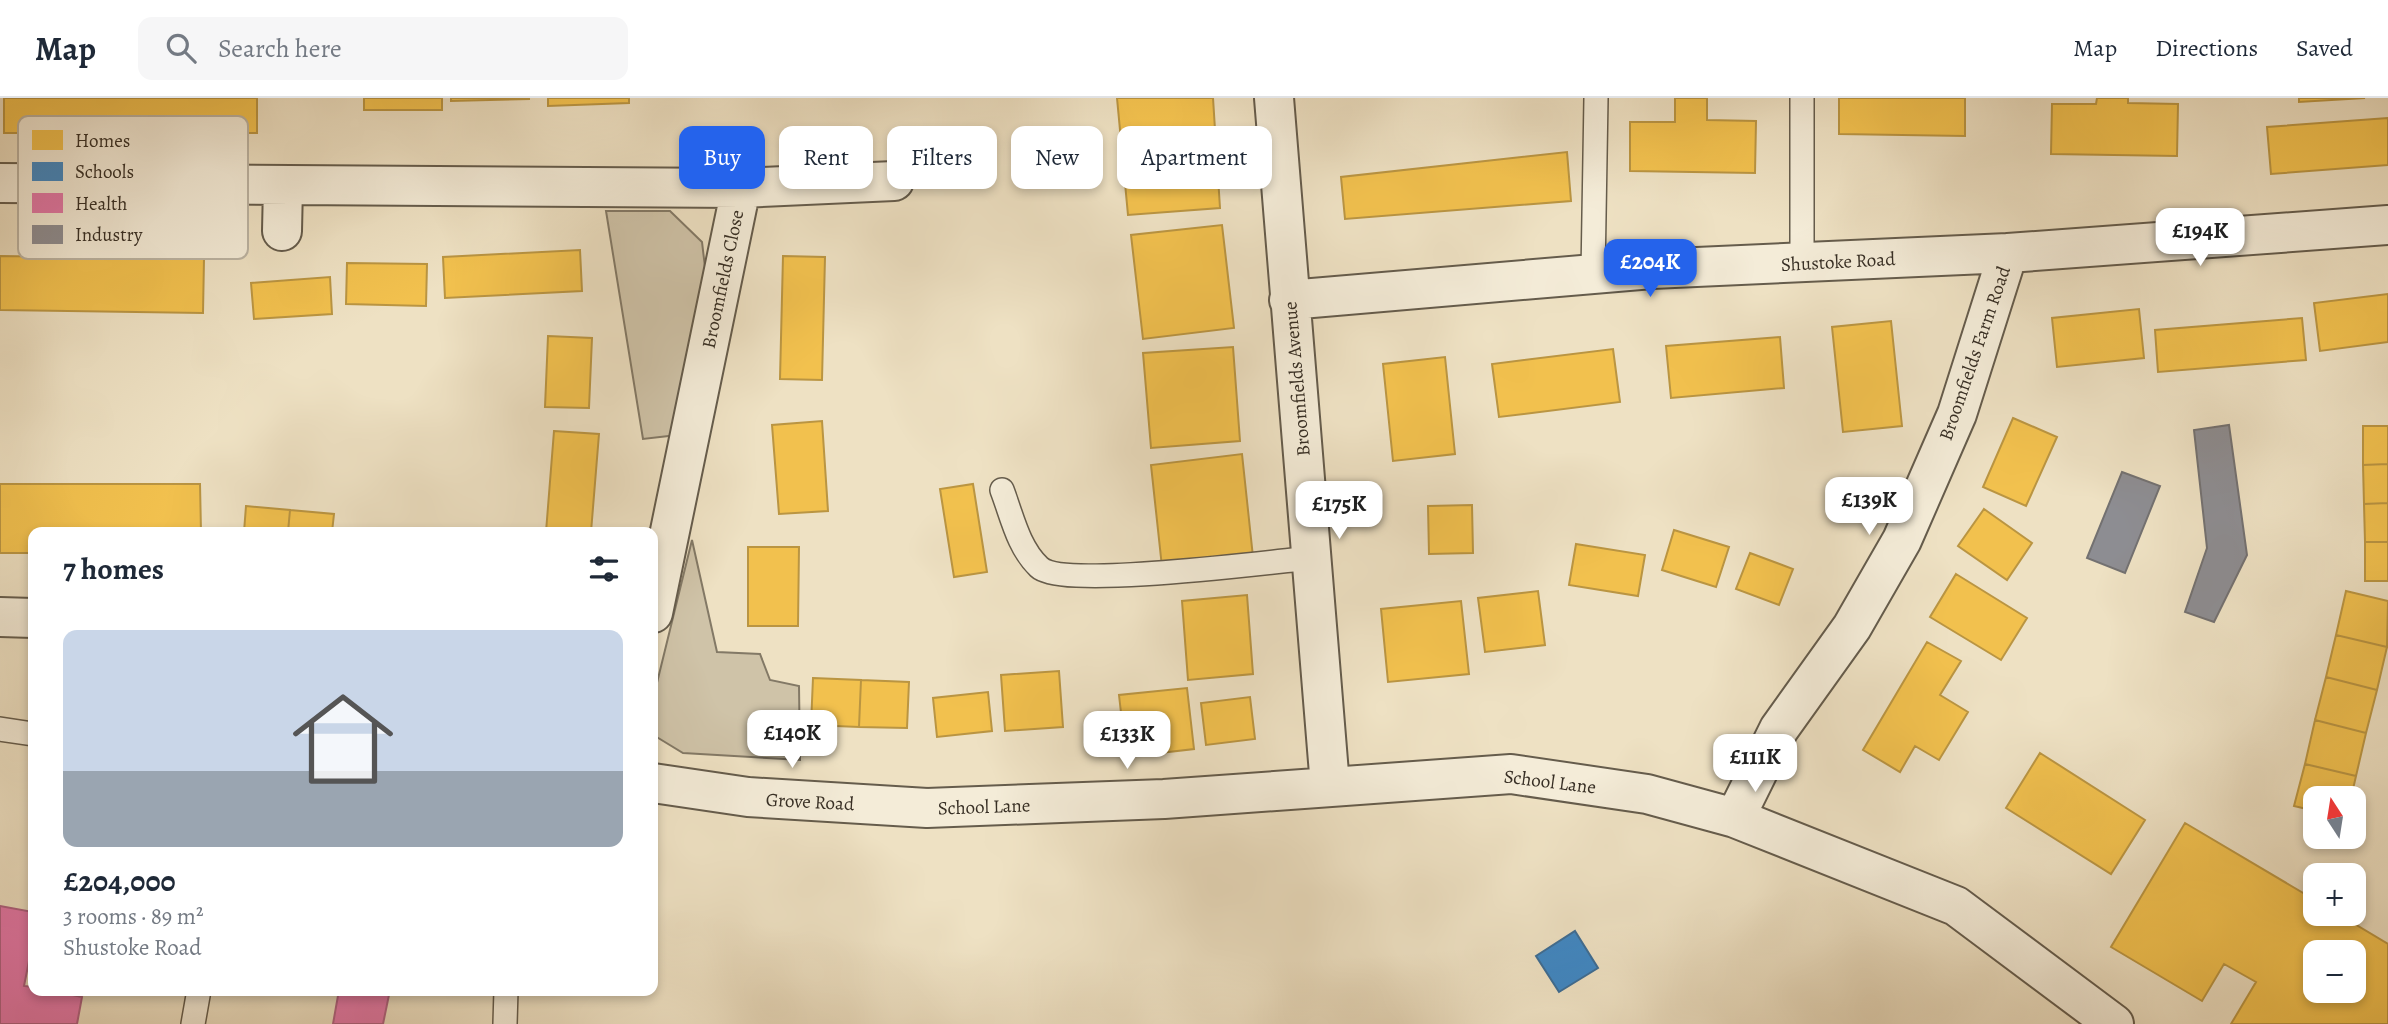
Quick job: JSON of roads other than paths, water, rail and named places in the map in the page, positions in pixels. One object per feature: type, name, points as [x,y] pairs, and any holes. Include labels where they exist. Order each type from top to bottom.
[{"type":"street","name":"Broomfields Avenue","points":[[1274,98],[1330,786]]},
{"type":"street","points":[[765,187],[887,181]]},
{"type":"street","name":"Broomfields Close","points":[[0,183],[18,183]]},
{"type":"street","name":"Broomfields Close","points":[[248,186],[679,188]]},
{"type":"street","points":[[282,231],[283,186]]},
{"type":"street","name":"Broomfields Close","points":[[658,589],[741,189]]},
{"type":"street","name":"Shustoke Road","points":[[1289,300],[1593,274],[2008,253],[2388,225]]},
{"type":"street","name":"Broomfields Farm Road","points":[[1735,818],[1779,729],[1852,627],[1902,540],[1957,414],[2008,253]]},
{"type":"street","points":[[0,617],[28,618]]},
{"type":"street","name":"School Lane","points":[[927,808],[1164,799],[1511,774],[1647,794],[1735,818],[1956,906],[2114,1024]]},
{"type":"street","name":"Grove Road","points":[[658,784],[748,797],[927,808]]},
{"type":"lane","points":[[1593,274],[1596,98]]},
{"type":"lane","points":[[1802,98],[1802,263]]},
{"type":"lane","points":[[1002,490],[1023,546],[1041,569],[1062,576],[1142,574],[1311,558]]},
{"type":"lane","points":[[0,729],[28,734]]},
{"type":"lane","points":[[193,1024],[198,996]]},
{"type":"lane","points":[[505,1024],[506,996]]}]
